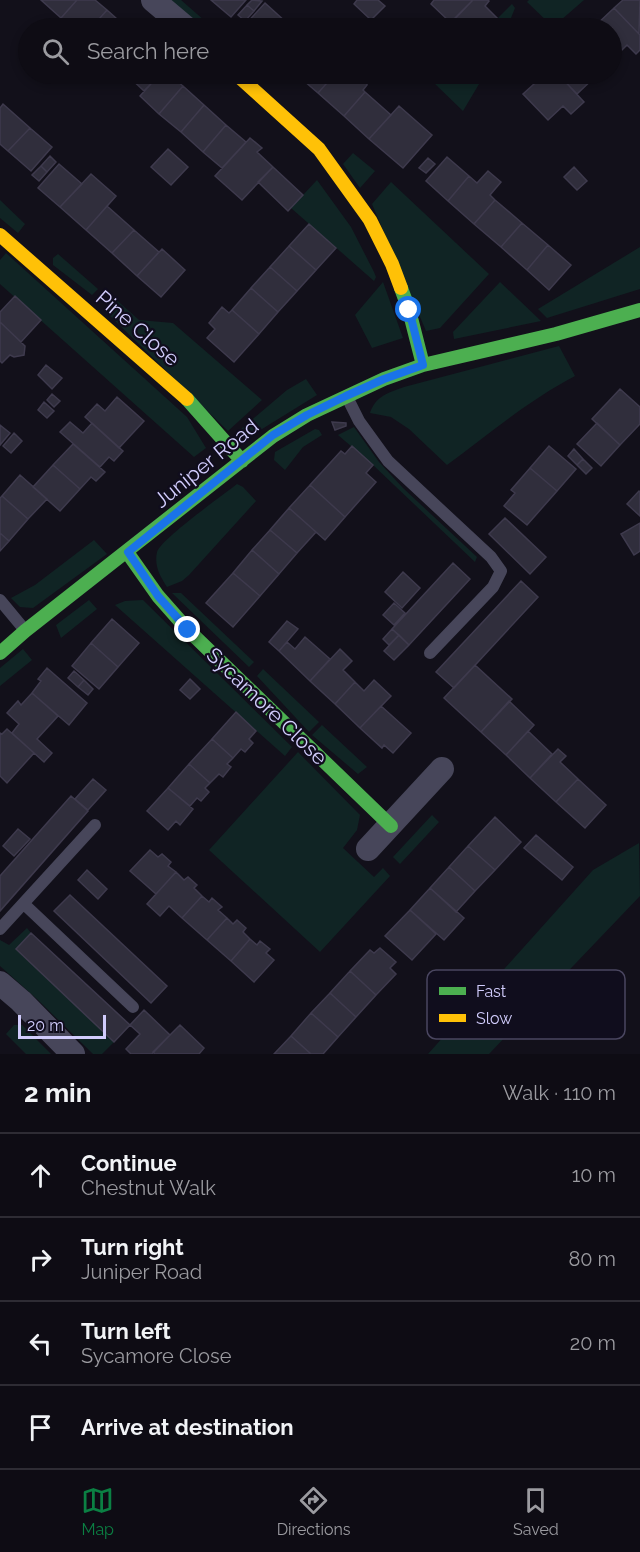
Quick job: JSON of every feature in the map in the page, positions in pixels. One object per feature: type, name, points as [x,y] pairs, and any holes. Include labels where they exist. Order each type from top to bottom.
[{"type":"street","points":[[153,0],[174,18]]},
{"type":"street","points":[[247,84],[319,148],[370,220],[392,264],[409,310],[423,365]]},
{"type":"street","name":"Pine Close","points":[[0,235],[182,394],[242,461]]},
{"type":"street","name":"Juniper Road","points":[[0,653],[273,435],[307,415],[384,379],[423,365],[556,334],[640,310]]},
{"type":"street","name":"Sycamore Close","points":[[128,552],[158,596],[188,630],[391,825]]},
{"type":"street","points":[[368,849],[442,769]]},
{"type":"street","points":[[0,983],[73,1054]]},
{"type":"lane","points":[[346,396],[359,421],[388,461],[491,557],[501,571],[493,587],[430,653]]},
{"type":"lane","points":[[0,600],[26,631]]},
{"type":"lane","points":[[0,929],[95,825]]},
{"type":"lane","points":[[24,904],[133,1006]]},
{"type":"green space","points":[[168,0],[181,0],[202,18],[189,18]]},
{"type":"green space","points":[[529,0],[584,0],[563,18],[544,18],[527,2]]},
{"type":"green space","points":[[512,4],[515,8],[511,18],[498,18]]},
{"type":"green space","points":[[435,84],[479,84],[463,111]]},
{"type":"green space","points":[[353,153],[375,171],[360,188],[343,164]]},
{"type":"green space","points":[[317,180],[351,227],[374,272],[376,277],[374,281],[291,208]]},
{"type":"green space","points":[[391,182],[489,274],[440,328],[426,331],[372,204]]},
{"type":"green space","points":[[0,200],[25,224],[18,233],[0,218]]},
{"type":"green space","points":[[640,247],[640,289],[547,318],[538,309]]},
{"type":"green space","points":[[6,253],[187,417],[206,448],[194,457],[0,284],[0,260]]},
{"type":"green space","points":[[58,254],[98,289],[92,295],[53,265],[53,258]]},
{"type":"green space","points":[[383,282],[403,338],[372,348],[355,315]]},
{"type":"green space","points":[[500,282],[541,321],[454,339],[453,332]]},
{"type":"green space","points":[[112,296],[139,320],[173,323],[262,400],[228,431],[107,313],[107,305]]},
{"type":"green space","points":[[559,346],[575,376],[525,407],[447,465],[409,429],[391,417],[370,413],[379,398],[404,387]]},
{"type":"green space","points":[[306,379],[317,395],[246,439],[234,435],[287,390]]},
{"type":"green space","points":[[354,427],[379,462],[403,488],[477,557],[475,562],[338,435]]},
{"type":"green space","points":[[315,429],[319,430],[322,435],[303,447],[285,470],[274,460],[275,452]]},
{"type":"green space","points":[[237,484],[256,501],[189,575],[182,581],[167,587],[156,562],[157,552],[161,546],[180,528]]},
{"type":"green space","points":[[94,540],[107,554],[33,608],[20,607],[11,598],[35,585]]},
{"type":"green space","points":[[172,593],[181,593],[254,662],[249,667]]},
{"type":"green space","points":[[89,600],[97,609],[61,638],[56,625]]},
{"type":"green space","points":[[143,600],[292,747],[285,756],[115,605],[125,601]]},
{"type":"green space","points":[[23,649],[32,660],[0,686],[0,668]]},
{"type":"green space","points":[[263,669],[319,722],[309,732],[257,676]]},
{"type":"green space","points":[[322,725],[367,767],[358,774],[312,735]]},
{"type":"green space","points":[[298,752],[360,815],[357,830],[343,848],[374,877],[383,868],[390,876],[320,952],[209,850]]},
{"type":"green space","points":[[432,815],[439,822],[400,864],[393,857]]},
{"type":"green space","points":[[639,843],[640,896],[569,970],[503,970],[593,870]]},
{"type":"green space","points":[[27,928],[31,933],[16,949],[114,1042],[102,1054],[93,1054],[0,966],[0,940],[9,945]]},
{"type":"green space","points":[[14,1025],[22,1025],[51,1054],[26,1054],[6,1034]]},
{"type":"green space","points":[[441,1039],[503,1039],[489,1054],[428,1054]]},
{"type":"building","points":[[41,0],[77,0],[61,18]]},
{"type":"building","points":[[77,0],[95,0],[107,10],[100,18],[61,18]]},
{"type":"building","points":[[211,0],[246,0],[231,17]]},
{"type":"building","points":[[252,0],[262,1],[254,11],[247,5]]},
{"type":"building","points":[[357,0],[378,0],[385,6],[373,18],[369,18],[354,4]]},
{"type":"building","points":[[434,0],[473,0],[456,18],[446,18],[431,4]]},
{"type":"building","points":[[473,0],[488,0],[485,6],[497,18],[455,18]]},
{"type":"building","points":[[623,0],[640,0],[639,34],[614,8]]},
{"type":"building","points":[[265,3],[282,18],[251,18]]},
{"type":"building","points":[[247,5],[254,11],[248,18],[242,18],[238,15]]},
{"type":"building","points":[[614,8],[640,35],[640,50],[636,54],[627,45],[622,50],[622,18],[604,18]]},
{"type":"building","points":[[107,10],[116,18],[100,18]]},
{"type":"building","points":[[137,84],[151,84],[144,91]]},
{"type":"building","points":[[151,84],[180,84],[183,86],[159,114],[140,96]]},
{"type":"building","points":[[308,84],[326,84],[318,93]]},
{"type":"building","points":[[326,84],[367,84],[363,90],[365,92],[344,116],[318,93]]},
{"type":"building","points":[[534,84],[567,84],[584,102],[571,114],[563,106],[548,120],[523,94]]},
{"type":"building","points":[[568,84],[588,84],[577,94]]},
{"type":"building","points":[[183,86],[204,105],[181,132],[159,114]]},
{"type":"building","points":[[365,92],[391,115],[369,139],[344,116]]},
{"type":"building","points":[[3,104],[30,128],[8,151],[0,144],[0,108]]},
{"type":"building","points":[[204,105],[226,125],[203,152],[181,132]]},
{"type":"building","points":[[399,106],[432,135],[403,168],[369,139]]},
{"type":"building","points":[[226,125],[246,142],[222,168],[203,152]]},
{"type":"building","points":[[30,128],[52,147],[31,171],[8,151]]},
{"type":"building","points":[[250,138],[262,148],[257,152],[273,167],[242,200],[215,176]]},
{"type":"building","points":[[168,149],[188,167],[171,185],[151,167]]},
{"type":"building","points":[[50,156],[56,162],[47,172],[41,166]]},
{"type":"building","points":[[447,157],[469,176],[448,201],[426,181]]},
{"type":"building","points":[[428,158],[435,164],[426,173],[419,168]]},
{"type":"building","points":[[59,164],[82,184],[60,207],[38,188]]},
{"type":"building","points":[[41,166],[47,172],[39,181],[32,175]]},
{"type":"building","points":[[273,167],[303,195],[288,211],[258,182]]},
{"type":"building","points":[[574,167],[587,181],[577,190],[564,177]]},
{"type":"building","points":[[488,171],[501,182],[490,195],[495,200],[474,224],[448,201],[469,176],[477,183]]},
{"type":"building","points":[[91,174],[116,196],[86,230],[60,207]]},
{"type":"building","points":[[495,200],[522,223],[501,247],[474,224]]},
{"type":"building","points":[[107,206],[134,230],[112,253],[86,230]]},
{"type":"building","points":[[522,223],[548,245],[527,270],[501,247]]},
{"type":"building","points":[[309,224],[336,248],[316,270],[289,246]]},
{"type":"building","points":[[134,230],[159,252],[137,276],[112,253]]},
{"type":"building","points":[[548,245],[571,265],[549,290],[527,270]]},
{"type":"building","points":[[289,246],[316,270],[297,291],[270,267]]},
{"type":"building","points":[[162,249],[185,270],[161,297],[137,276]]},
{"type":"building","points":[[270,267],[297,291],[278,312],[251,288]]},
{"type":"building","points":[[251,288],[278,312],[259,334],[232,310]]},
{"type":"building","points":[[15,296],[41,320],[21,342],[0,322],[0,312]]},
{"type":"building","points":[[222,307],[229,313],[232,310],[259,334],[234,362],[207,338],[215,329],[209,323]]},
{"type":"building","points":[[0,322],[25,346],[24,355],[14,357],[10,355],[2,363],[0,361]]},
{"type":"building","points":[[46,365],[62,378],[52,389],[38,375]]},
{"type":"building","points":[[620,389],[640,407],[640,424],[620,445],[592,419]]},
{"type":"building","points":[[52,394],[60,401],[54,407],[47,400]]},
{"type":"building","points":[[117,397],[144,421],[119,448],[85,417],[97,404],[105,411]]},
{"type":"building","points":[[44,402],[54,411],[47,418],[38,410]]},
{"type":"building","points":[[70,422],[83,433],[92,423],[123,451],[114,461],[109,457],[100,467],[60,432]]},
{"type":"building","points":[[332,422],[346,423],[346,426],[335,430]]},
{"type":"building","points":[[597,423],[620,445],[601,466],[577,444]]},
{"type":"building","points":[[0,425],[10,433],[0,445]]},
{"type":"building","points":[[14,433],[22,441],[11,453],[3,446]]},
{"type":"building","points":[[73,444],[105,472],[96,481],[91,477],[80,489],[53,465]]},
{"type":"building","points":[[352,446],[373,465],[366,473],[376,482],[345,517],[310,485],[341,451],[345,454]]},
{"type":"building","points":[[549,446],[576,469],[557,491],[530,468]]},
{"type":"building","points":[[574,449],[583,459],[577,465],[568,456]]},
{"type":"building","points":[[583,459],[592,468],[586,474],[577,465]]},
{"type":"building","points":[[53,465],[80,489],[60,511],[33,487]]},
{"type":"building","points":[[530,468],[557,491],[527,525],[504,506],[515,493],[511,490]]},
{"type":"building","points":[[20,475],[47,499],[28,519],[2,496]]},
{"type":"building","points":[[310,485],[345,517],[325,540],[289,508]]},
{"type":"building","points":[[640,492],[640,516],[627,504]]},
{"type":"building","points":[[2,496],[28,519],[9,541],[0,533],[0,498]]},
{"type":"building","points":[[289,508],[316,532],[297,553],[270,530]]},
{"type":"building","points":[[505,518],[546,557],[530,574],[489,534]]},
{"type":"building","points":[[640,523],[640,551],[634,555],[621,534]]},
{"type":"building","points":[[270,530],[297,553],[279,574],[252,550]]},
{"type":"building","points":[[0,533],[9,541],[0,551]]},
{"type":"building","points":[[252,550],[279,574],[260,596],[233,573]]},
{"type":"building","points":[[453,563],[470,579],[409,645],[392,629]]},
{"type":"building","points":[[403,572],[420,588],[402,608],[385,592]]},
{"type":"building","points":[[233,573],[260,596],[233,627],[206,603]]},
{"type":"building","points":[[521,581],[538,597],[454,688],[436,672]]},
{"type":"building","points":[[394,603],[405,613],[394,625],[383,615]]},
{"type":"building","points":[[112,619],[139,643],[118,667],[91,643]]},
{"type":"building","points":[[287,621],[298,629],[279,651],[269,642]]},
{"type":"building","points":[[392,629],[399,635],[389,645],[383,639]]},
{"type":"building","points":[[399,635],[409,645],[394,660],[384,651]]},
{"type":"building","points":[[305,637],[330,659],[310,681],[279,651],[287,642],[295,649]]},
{"type":"building","points":[[91,643],[118,667],[99,689],[72,666]]},
{"type":"building","points":[[340,649],[352,661],[343,670],[355,682],[335,704],[310,681]]},
{"type":"building","points":[[475,665],[512,699],[481,732],[444,698]]},
{"type":"building","points":[[47,668],[87,703],[69,725],[32,693],[41,681],[38,679]]},
{"type":"building","points":[[74,671],[84,680],[78,687],[68,678]]},
{"type":"building","points":[[190,679],[200,689],[190,699],[180,690]]},
{"type":"building","points":[[84,680],[93,689],[88,695],[78,687]]},
{"type":"building","points":[[374,680],[391,696],[360,728],[335,704],[355,682],[364,691]]},
{"type":"building","points":[[32,693],[58,716],[37,739],[52,753],[44,762],[12,733],[19,724],[7,713],[18,701],[21,705]]},
{"type":"building","points":[[509,701],[534,725],[506,755],[481,732]]},
{"type":"building","points":[[381,706],[411,733],[393,753],[384,745],[382,748],[360,728]]},
{"type":"building","points":[[236,712],[256,731],[249,739],[253,743],[245,752],[241,749],[233,758],[212,739]]},
{"type":"building","points":[[7,729],[34,753],[7,783],[0,776],[0,733],[2,734]]},
{"type":"building","points":[[528,731],[552,754],[530,778],[506,755]]},
{"type":"building","points":[[212,739],[233,758],[227,764],[231,767],[223,777],[219,774],[210,783],[189,764]]},
{"type":"building","points":[[558,749],[566,756],[560,762],[578,779],[556,802],[530,778]]},
{"type":"building","points":[[189,764],[210,783],[205,788],[209,792],[201,801],[197,798],[190,806],[168,788]]},
{"type":"building","points":[[93,779],[106,790],[88,810],[75,799]]},
{"type":"building","points":[[578,779],[606,805],[585,828],[556,802]]},
{"type":"building","points":[[168,788],[193,809],[180,825],[176,821],[168,830],[147,811]]},
{"type":"building","points":[[71,796],[88,811],[0,911],[0,876]]},
{"type":"building","points":[[495,817],[521,842],[495,870],[468,846]]},
{"type":"building","points":[[18,829],[30,839],[14,856],[3,846]]},
{"type":"building","points":[[536,835],[573,867],[562,880],[524,848]]},
{"type":"building","points":[[468,846],[495,870],[475,891],[449,867]]},
{"type":"building","points":[[150,850],[158,857],[162,854],[171,862],[168,866],[176,872],[156,894],[130,871]]},
{"type":"building","points":[[449,867],[475,891],[456,912],[430,888]]},
{"type":"building","points":[[87,870],[107,889],[98,899],[78,880]]},
{"type":"building","points":[[176,872],[184,880],[188,877],[197,885],[194,888],[202,896],[182,918],[169,906],[160,916],[147,904]]},
{"type":"building","points":[[430,888],[464,918],[444,940],[410,910]]},
{"type":"building","points":[[70,895],[167,986],[151,1003],[54,911]]},
{"type":"building","points":[[202,896],[209,902],[212,898],[222,907],[218,910],[227,918],[207,940],[182,918]]},
{"type":"building","points":[[410,910],[436,934],[412,960],[385,936]]},
{"type":"building","points":[[227,918],[233,924],[237,920],[246,928],[243,932],[250,939],[231,961],[207,940]]},
{"type":"building","points":[[31,933],[130,1025],[114,1042],[16,949]]},
{"type":"building","points":[[250,939],[257,945],[260,941],[270,949],[266,953],[274,960],[254,982],[231,961]]},
{"type":"building","points":[[380,948],[396,962],[390,968],[396,974],[376,995],[350,971],[370,950],[374,953]]},
{"type":"building","points":[[350,971],[376,995],[356,1017],[330,993]]},
{"type":"building","points":[[330,993],[356,1017],[338,1037],[311,1013]]},
{"type":"building","points":[[144,1010],[170,1035],[152,1054],[131,1054],[126,1049],[140,1034],[130,1025]]},
{"type":"building","points":[[311,1013],[338,1037],[323,1054],[311,1054],[291,1036]]},
{"type":"building","points":[[180,1025],[204,1048],[199,1054],[155,1054],[153,1052]]},
{"type":"building","points":[[291,1036],[311,1054],[274,1054]]},
{"type":"traffic: fast","points":[[401,288],[423,365]]},
{"type":"traffic: fast","points":[[0,653],[273,436],[307,415],[384,379],[423,365],[556,334],[640,310]]},
{"type":"traffic: fast","points":[[187,399],[242,461]]},
{"type":"traffic: fast","points":[[127,552],[158,596],[188,630],[391,826]]},
{"type":"traffic: slow","points":[[247,84],[319,149],[370,220],[401,288]]},
{"type":"traffic: slow","points":[[0,235],[187,399]]},
{"type":"route","points":[[188,630],[158,596],[128,552],[273,435],[346,396],[423,365],[409,310]]}]
